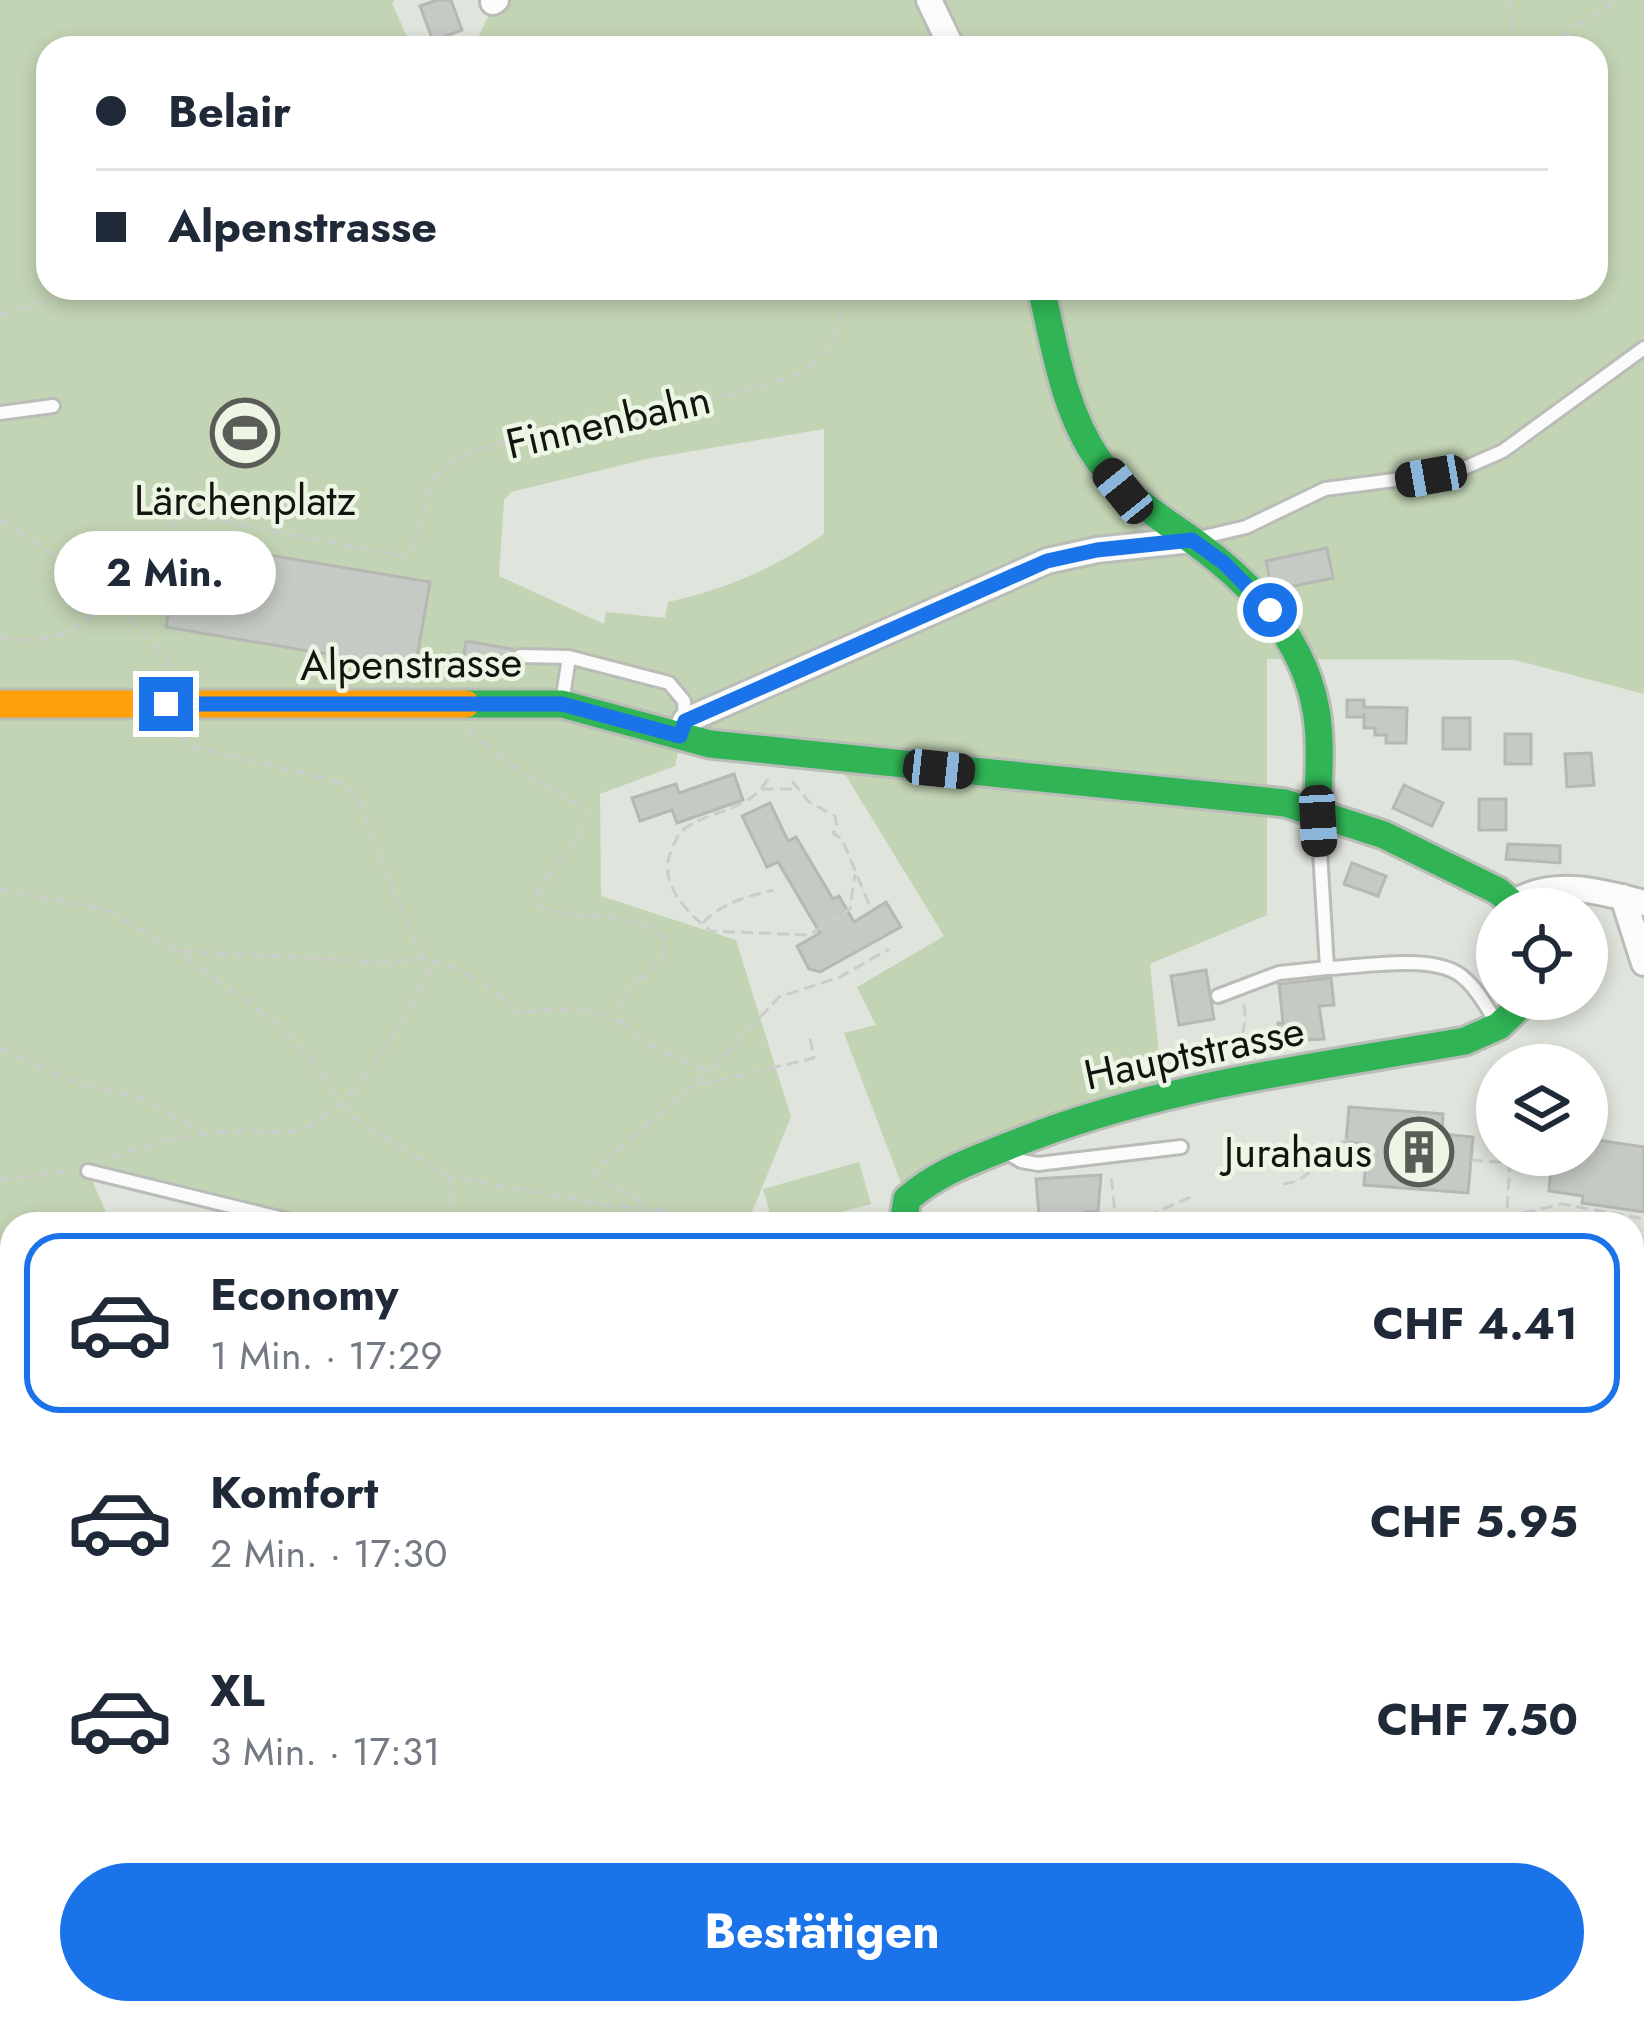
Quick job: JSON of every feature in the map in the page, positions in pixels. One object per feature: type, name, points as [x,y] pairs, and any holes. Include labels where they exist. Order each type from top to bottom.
[{"type":"street","points":[[928,0],[946,36]]},
{"type":"street","points":[[1044,300],[1072,414],[1095,456],[1155,532]]},
{"type":"street","points":[[682,729],[1047,561],[1155,532],[1192,540],[1224,563],[1270,610],[1302,665],[1319,735],[1318,811]]},
{"type":"street","name":"Alpenstrasse","points":[[0,704],[562,704],[682,729],[710,744],[1235,796],[1318,811],[1384,835],[1492,888]]},
{"type":"street","points":[[1634,900],[1644,963]]},
{"type":"street","name":"Hauptstrasse","points":[[905,1212],[917,1186],[1004,1147],[1130,1102],[1445,1046],[1505,1020]]},
{"type":"lane","points":[[1192,540],[1246,526],[1325,489],[1455,472],[1503,451],[1644,348]]},
{"type":"lane","points":[[0,413],[53,406]]},
{"type":"lane","points":[[520,656],[569,657],[668,682],[684,701],[682,729]]},
{"type":"lane","points":[[562,704],[569,657]]},
{"type":"lane","points":[[1318,811],[1327,968]]},
{"type":"lane","points":[[1218,996],[1279,973],[1417,963],[1451,968],[1472,986],[1499,1026]]},
{"type":"lane","points":[[1004,1147],[1009,1156],[1038,1164],[1180,1147]]},
{"type":"lane","points":[[88,1171],[255,1212]]},
{"type":"path","points":[[1509,0],[1514,36]]},
{"type":"path","points":[[1565,36],[1617,0]]},
{"type":"path","points":[[0,315],[44,300]]},
{"type":"path","name":"Finnenbahn","points":[[0,638],[39,641],[72,632],[148,562],[158,534],[170,523],[195,516],[403,556],[418,538],[426,500],[438,474],[452,465],[508,439],[637,419],[791,377],[814,367],[827,354],[843,300]]},
{"type":"path","points":[[0,519],[41,543],[106,601],[172,666],[194,703]]},
{"type":"path","points":[[459,720],[506,762],[587,813],[582,831],[537,892],[541,906],[637,922],[660,934],[667,944],[657,964],[621,998],[618,1014],[626,1025]]},
{"type":"path","points":[[0,1180],[42,1172],[88,1171],[116,1156],[206,1135],[294,1131],[320,1121],[391,1042],[430,972],[382,865],[359,797],[337,781],[196,748],[175,734]]},
{"type":"path","points":[[790,774],[809,802],[836,816],[833,832],[842,839],[871,909]]},
{"type":"path","points":[[770,775],[744,806],[685,828],[665,864],[670,885],[702,924],[711,931],[809,935],[850,909],[855,874]]},
{"type":"path","points":[[762,789],[796,789]]},
{"type":"path","points":[[0,889],[108,910],[175,950],[277,1024],[308,1056],[340,1102],[370,1131],[448,1176],[668,1212]]},
{"type":"path","points":[[702,924],[743,897],[774,890]]},
{"type":"path","points":[[645,1208],[637,1198],[598,1181],[594,1171],[697,1085],[779,997],[840,977],[889,949]]},
{"type":"path","points":[[175,950],[380,962],[426,959],[473,978],[518,1013],[598,1010],[661,1052],[710,1071]]},
{"type":"path","points":[[1212,1060],[1246,1031],[1242,990]]},
{"type":"path","points":[[697,1085],[814,1058],[810,1038]]},
{"type":"path","points":[[0,1048],[71,1081],[144,1099],[206,1135]]},
{"type":"path","points":[[1282,1184],[1303,1180],[1347,1138]]},
{"type":"path","points":[[1471,1160],[1476,1160]]},
{"type":"path","points":[[1110,1168],[1115,1212]]},
{"type":"path","points":[[448,1176],[453,1212]]},
{"type":"path","points":[[1506,1212],[1509,1176]]},
{"type":"path","points":[[1157,1212],[1195,1195]]},
{"type":"path","points":[[1570,1206],[1571,1195]]},
{"type":"path","points":[[1535,1212],[1570,1206],[1604,1212]]},
{"type":"path","points":[[637,1208],[640,1212]]},
{"type":"green space","points":[[0,0],[395,0],[392,3],[407,36],[36,36],[36,300],[1608,300],[1608,36],[479,36],[496,0],[1644,0],[1644,694],[1515,660],[1267,659],[1267,915],[1150,964],[1163,1095],[907,1199],[844,1033],[876,1025],[857,987],[944,936],[843,771],[678,752],[675,766],[600,794],[601,896],[736,940],[791,1117],[752,1212],[253,1212],[89,1173],[106,1212],[0,1212]],"holes":[[[824,429],[824,534],[787,557],[710,591],[668,602],[665,618],[606,612],[604,624],[499,576],[504,500],[511,492],[651,458]]]},
{"type":"green space","points":[[859,1162],[871,1204],[842,1212],[770,1212],[763,1189]]},
{"type":"building","points":[[451,0],[462,30],[431,36],[420,6]]},
{"type":"building","points":[[180,540],[430,582],[415,669],[166,627]]},
{"type":"building","points":[[1327,548],[1333,578],[1279,589],[1270,580],[1266,561]]},
{"type":"building","points":[[466,641],[512,649],[511,670],[463,662]]},
{"type":"building","points":[[1347,700],[1364,700],[1364,707],[1407,708],[1406,743],[1386,743],[1386,735],[1364,728],[1364,717],[1347,717]]},
{"type":"building","points":[[1443,718],[1470,718],[1470,749],[1443,749]]},
{"type":"building","points":[[1505,734],[1531,734],[1531,764],[1505,764]]},
{"type":"building","points":[[1591,753],[1594,785],[1567,787],[1565,754]]},
{"type":"building","points":[[734,774],[743,800],[677,823],[672,810],[640,821],[632,798],[676,784],[679,793]]},
{"type":"building","points":[[1404,785],[1443,803],[1432,826],[1393,808]]},
{"type":"building","points":[[1479,799],[1506,799],[1506,830],[1479,830]]},
{"type":"building","points":[[770,803],[788,841],[796,837],[833,899],[839,896],[854,922],[886,902],[901,927],[820,972],[809,969],[797,946],[820,933],[778,862],[767,867],[742,816]]},
{"type":"building","points":[[1508,844],[1560,846],[1560,863],[1506,859]]},
{"type":"building","points":[[1352,863],[1386,876],[1378,896],[1344,884]]},
{"type":"building","points":[[1206,970],[1214,1019],[1179,1025],[1171,976]]},
{"type":"building","points":[[1331,978],[1334,1005],[1319,1006],[1324,1039],[1279,1041],[1278,1023],[1283,1023],[1279,984]]},
{"type":"building","name":"Jurahaus","points":[[1349,1107],[1443,1114],[1442,1134],[1473,1137],[1468,1193],[1364,1185],[1367,1144],[1346,1142]]},
{"type":"building","points":[[1608,1142],[1644,1147],[1644,1212],[1582,1203],[1583,1196],[1549,1191],[1550,1176],[1608,1176]]},
{"type":"building","points":[[1101,1175],[1098,1211],[1039,1212],[1036,1179]]},
{"type":"traffic: fast","points":[[1044,300],[1069,399],[1099,461],[1131,496],[1237,577],[1288,637],[1310,684],[1318,723],[1318,811]]},
{"type":"traffic: fast","points":[[466,704],[562,704],[710,744],[1285,803],[1384,835],[1492,888]]},
{"type":"traffic: fast","points":[[905,1212],[907,1199],[932,1181],[1066,1125],[1178,1093],[1465,1041],[1505,1020]]},
{"type":"traffic: slow","points":[[0,704],[466,704]]},
{"type":"place","name":"Lärchenplatz","points":[[245,433]]},
{"type":"place","name":"Jurahaus","points":[[1419,1152]]},
{"type":"route","points":[[166,704],[530,702],[562,704],[680,736],[685,721],[1047,561],[1097,550],[1192,540],[1224,563],[1270,610]]}]
